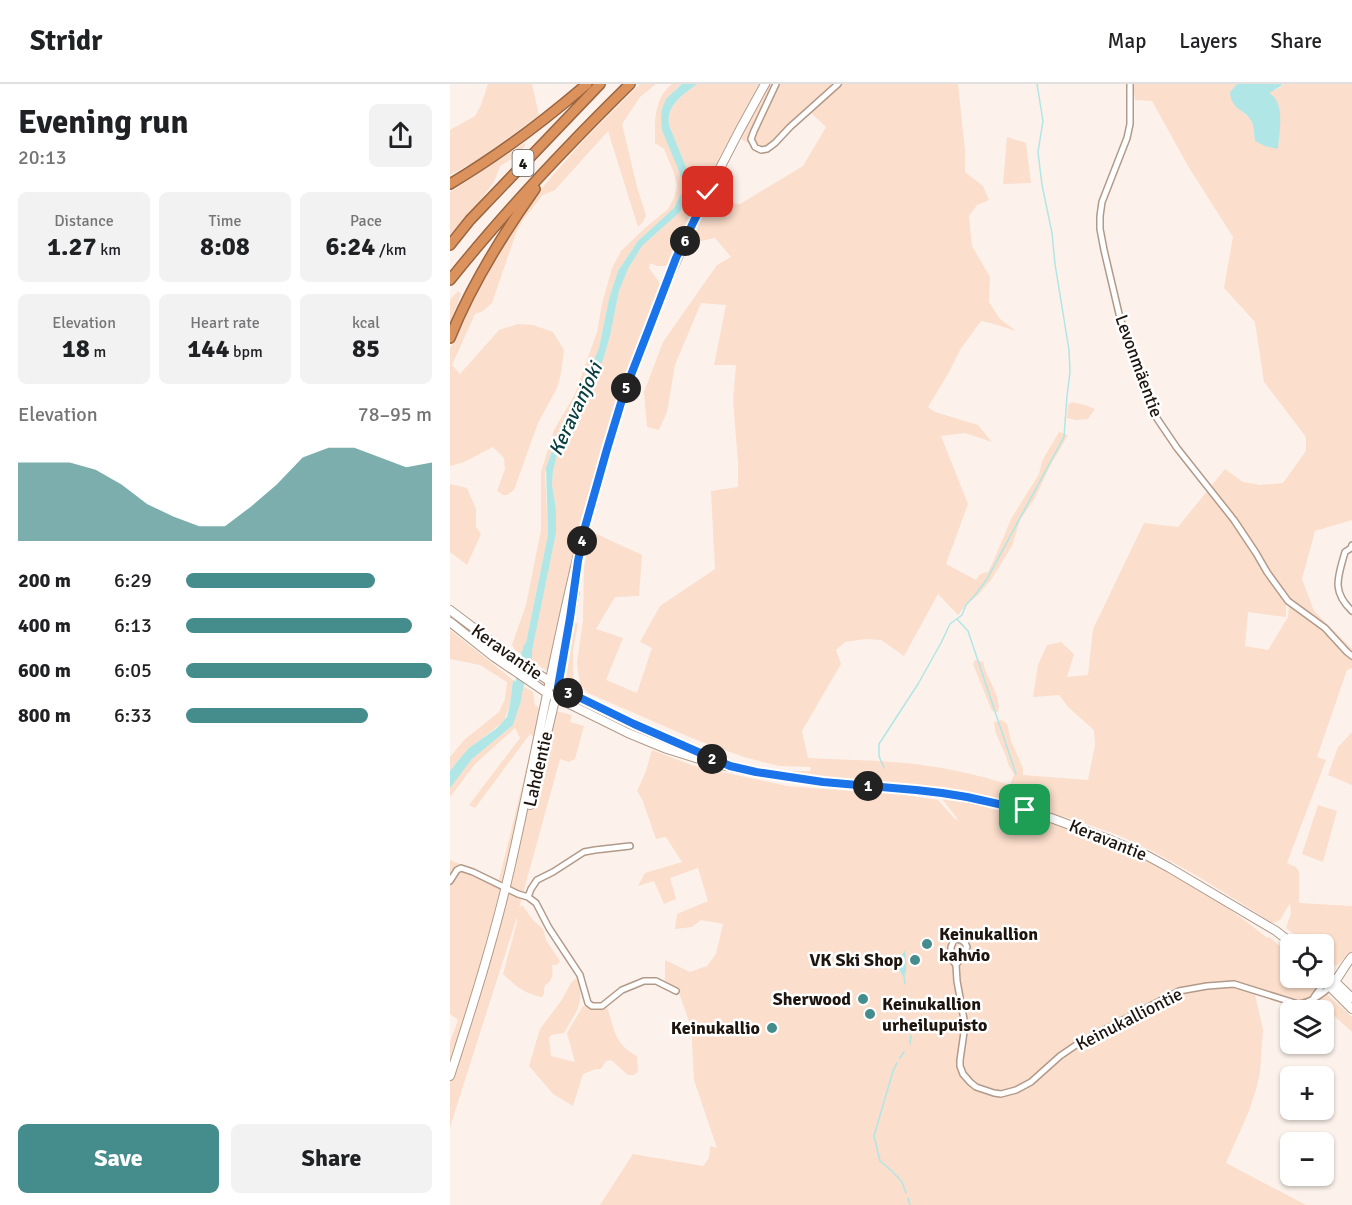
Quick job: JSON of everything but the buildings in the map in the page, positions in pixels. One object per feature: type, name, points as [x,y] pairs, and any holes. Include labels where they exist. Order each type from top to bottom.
[{"type":"highway","points":[[450,184],[486,163],[561,107],[587,84]]},
{"type":"highway","name":"4","points":[[450,245],[470,220],[600,84]]},
{"type":"highway","name":"4","points":[[450,280],[519,199],[630,84]]},
{"type":"highway","points":[[450,338],[461,310],[486,264],[508,228],[559,156]]},
{"type":"main road","name":"Lahdentie","points":[[450,1076],[476,996],[506,888],[551,695],[550,682],[570,587],[624,393],[676,258],[742,123],[765,84]]},
{"type":"main road","name":"Lahdentie","points":[[551,695],[558,687],[578,561]]},
{"type":"main road","name":"Keravantie","points":[[450,610],[515,659],[558,687],[634,724],[730,766]]},
{"type":"main road","name":"Keravantie","points":[[450,622],[512,671],[535,686],[628,733],[667,749],[712,763],[756,772],[823,782],[967,797],[1051,818],[1146,855],[1280,934]]},
{"type":"main road","name":"Keravantie","points":[[1259,921],[1280,940]]},
{"type":"main road","points":[[1334,976],[1341,974],[1349,960]]},
{"type":"main road","points":[[1334,984],[1352,998]]},
{"type":"main road","points":[[1334,987],[1352,1009]]},
{"type":"street","points":[[776,84],[751,139],[755,147],[761,150],[775,143],[838,84]]},
{"type":"street","name":"Levonmäentie","points":[[1130,84],[1130,124],[1127,138],[1102,202],[1100,229],[1120,318],[1154,414],[1177,448],[1234,520],[1288,602],[1325,628],[1352,656]]},
{"type":"street","points":[[1351,547],[1344,552],[1337,580],[1339,594],[1352,611]]},
{"type":"street","points":[[528,897],[537,880],[584,852],[630,846]]},
{"type":"street","points":[[450,881],[461,868],[528,897],[536,903],[549,928],[580,975],[588,1003],[592,1006],[602,1006],[622,990],[644,981],[656,981],[676,991]]},
{"type":"street","name":"Keinukalliontie","points":[[956,965],[965,1026],[960,1066],[963,1074],[976,1087],[1001,1094],[1016,1090],[1030,1082],[1078,1043],[1179,992],[1207,986],[1234,984],[1304,1004],[1323,993],[1324,988]]},
{"type":"shaded area","points":[[488,84],[532,84],[539,115],[481,158],[450,175],[450,130],[475,116]]},
{"type":"shaded area","points":[[640,84],[656,84],[640,97],[622,124],[646,215],[643,222],[638,227],[608,131],[555,190],[543,195],[523,220],[516,233],[492,303],[483,311],[475,314],[452,365],[460,374],[499,330],[518,324],[533,325],[553,332],[564,350],[557,388],[538,423],[514,490],[503,495],[497,491],[505,469],[504,458],[493,447],[464,462],[450,466],[450,349],[487,267],[524,210],[585,139]]},
{"type":"shaded area","points":[[672,84],[682,84],[662,109],[682,182],[682,192],[674,208],[638,241],[618,271],[609,299],[599,348],[575,404],[552,448],[545,474],[548,535],[526,643],[521,654],[512,645],[526,605],[541,530],[541,472],[554,430],[575,394],[597,332],[612,268],[621,251],[668,209],[674,198],[677,186],[674,173],[664,149],[655,143],[655,119],[658,104]]},
{"type":"shaded area","points":[[697,84],[759,84],[702,192],[672,259],[666,266],[650,263],[649,268],[661,285],[624,384],[599,460],[551,669],[546,670],[532,661],[532,651],[556,533],[556,509],[552,485],[557,455],[584,406],[603,360],[619,291],[628,269],[642,246],[680,212],[685,201],[689,187],[686,167],[669,125],[669,118],[677,102]]},
{"type":"shaded area","points":[[769,84],[838,84],[767,149],[755,147],[739,138]]},
{"type":"shaded area","points":[[841,84],[958,84],[965,172],[983,186],[989,200],[977,205],[969,216],[972,246],[990,277],[989,302],[1000,319],[1016,331],[981,321],[960,350],[928,407],[935,412],[978,425],[992,442],[965,433],[941,436],[968,504],[946,564],[976,580],[980,574],[988,572],[1011,519],[1039,474],[1042,461],[1059,432],[1068,435],[1035,498],[1020,520],[1012,546],[991,580],[958,615],[938,594],[904,656],[881,640],[865,639],[845,642],[836,650],[841,664],[802,731],[808,758],[915,764],[963,772],[1010,785],[1014,774],[995,731],[994,722],[1002,720],[1007,724],[1011,741],[1023,768],[1023,775],[1088,780],[1095,745],[1094,730],[1069,708],[1059,695],[1033,697],[1038,665],[1047,645],[1061,642],[1074,654],[1067,677],[1088,675],[1093,629],[1144,523],[1178,527],[1225,469],[1243,482],[1260,485],[1283,483],[1306,451],[1306,437],[1264,382],[1255,322],[1224,288],[1233,237],[1188,166],[1152,101],[1135,100],[1133,84],[1237,84],[1230,92],[1241,111],[1252,120],[1255,141],[1278,149],[1280,116],[1268,93],[1281,87],[1281,84],[1352,84],[1352,520],[1315,531],[1302,579],[1314,611],[1352,649],[1352,654],[1325,627],[1286,602],[1286,617],[1248,612],[1245,646],[1268,650],[1288,617],[1289,605],[1324,629],[1352,658],[1352,668],[1347,670],[1317,757],[1326,760],[1287,863],[1296,867],[1299,872],[1299,903],[1352,906],[1352,952],[1336,966],[1334,964],[1334,934],[1294,934],[1286,928],[1291,913],[1290,903],[1280,920],[1273,923],[1199,877],[1118,835],[1027,804],[930,787],[783,773],[782,771],[810,771],[811,767],[779,766],[744,757],[694,739],[588,693],[580,685],[577,663],[583,621],[584,568],[590,531],[642,555],[639,596],[615,597],[596,629],[623,638],[606,680],[637,693],[652,648],[640,642],[660,606],[715,569],[711,491],[738,487],[733,400],[736,365],[714,365],[726,305],[701,303],[675,365],[667,412],[659,430],[647,427],[644,392],[663,342],[717,265],[731,257],[715,238],[688,244],[711,195],[717,202],[740,204],[803,166],[826,127],[810,112]]},
{"type":"shaded area","points":[[1007,137],[1026,143],[1031,183],[1003,184]]},
{"type":"shaded area","points":[[525,143],[517,156],[500,166],[494,182],[450,237],[450,192]]},
{"type":"shaded area","points":[[458,291],[461,294],[450,324],[450,300]]},
{"type":"shaded area","points":[[1072,402],[1095,409],[1088,419],[1067,418],[1068,405]]},
{"type":"shaded area","points":[[450,484],[467,488],[476,509],[476,527],[481,534],[467,565],[450,552]]},
{"type":"shaded area","points":[[575,622],[578,624],[573,651],[573,681],[585,697],[569,687],[566,679]]},
{"type":"shaded area","points":[[450,630],[513,680],[510,704],[504,721],[469,749],[450,771],[450,757],[464,740],[499,712],[505,699],[507,682],[480,665],[450,659]]},
{"type":"shaded area","points":[[975,660],[983,662],[998,699],[998,712],[992,711],[973,664]]},
{"type":"shaded area","points":[[523,686],[533,692],[535,706],[572,715],[570,722],[584,726],[575,759],[569,762],[560,759],[519,908],[522,905],[543,929],[546,940],[560,961],[557,965],[552,965],[552,977],[545,985],[542,997],[521,989],[503,974],[517,917],[450,1127],[450,1042],[458,1020],[450,1014],[450,860],[499,880],[534,737],[530,734],[475,808],[469,805],[520,738],[515,728],[475,764],[450,797],[450,788],[472,759],[513,725]]},
{"type":"shaded area","points":[[1352,732],[1352,785],[1328,775],[1338,747]]},
{"type":"shaded area","points":[[652,750],[694,766],[787,786],[890,793],[938,800],[959,821],[943,797],[974,802],[1006,809],[1118,848],[1195,886],[1280,946],[1280,988],[1320,988],[1334,1000],[1280,1000],[1280,1003],[1255,994],[1263,1030],[1260,1072],[1249,1111],[1226,1163],[1306,1205],[600,1205],[633,1154],[703,1166],[709,1158],[710,1146],[717,1148],[694,1080],[691,1027],[679,993],[665,983],[665,960],[690,972],[707,966],[716,954],[723,924],[701,920],[692,927],[675,929],[677,914],[708,901],[698,868],[670,878],[676,899],[664,904],[654,881],[638,886],[645,873],[682,862],[666,837],[656,839],[637,791]]},
{"type":"shaded area","points":[[1318,805],[1337,811],[1323,862],[1302,854]]},
{"type":"shaded area","points":[[578,976],[580,1001],[564,1033],[551,1035],[549,1038],[551,1056],[575,1062],[567,1033],[583,1006],[597,1010],[607,1007],[620,1041],[624,1047],[637,1056],[638,1072],[628,1075],[611,1060],[606,1061],[601,1069],[583,1074],[573,1106],[553,1094],[529,1066],[540,1029]]},
{"type":"shaded area","points":[[1334,1000],[1352,1017],[1352,1032],[1334,1016]]},
{"type":"water","points":[[682,84],[697,84],[673,106],[669,125],[686,167],[689,187],[680,212],[642,246],[628,269],[619,291],[603,360],[584,406],[557,455],[552,485],[556,509],[556,533],[532,651],[532,661],[521,654],[526,643],[548,535],[546,468],[557,436],[582,389],[599,348],[609,299],[618,271],[638,241],[674,208],[682,192],[679,171],[662,130],[661,117],[666,99]]},
{"type":"water","points":[[1237,84],[1281,84],[1269,93],[1278,103],[1280,110],[1278,149],[1255,141],[1250,118],[1236,107],[1231,98],[1230,92]]},
{"type":"water","points":[[513,680],[523,686],[513,725],[472,759],[450,788],[450,771],[458,761],[469,748],[497,728],[507,717]]},
{"type":"water","points":[[905,950],[906,968],[903,976],[898,957]]},
{"type":"waterway","points":[[884,768],[879,756],[879,744],[918,684],[950,624],[962,615],[966,605],[987,579],[1064,437],[1070,372],[1069,350],[1038,152],[1043,121],[1037,84]]},
{"type":"waterway","points":[[957,619],[968,631],[1016,774]]},
{"type":"waterway","name":"Keravanjoki","points":[[517,695],[528,647]]},
{"type":"waterway","points":[[904,976],[905,984]]},
{"type":"waterway","points":[[910,1044],[911,1035]]},
{"type":"waterway","points":[[900,1058],[904,1052]]},
{"type":"waterway","points":[[897,1063],[874,1136],[880,1161],[902,1182],[906,1193]]},
{"type":"waterway","points":[[908,1198],[910,1205]]},
{"type":"place","name":"Keinukallion kahvio","points":[[927,944]]},
{"type":"place","name":"VK Ski Shop","points":[[915,960]]},
{"type":"place","name":"Sherwood","points":[[863,999]]},
{"type":"place","name":"Keinukallion urheilupuisto","points":[[870,1014]]},
{"type":"place","name":"Keinukallio","points":[[772,1028]]},
{"type":"route","points":[[708,192],[676,258],[624,393],[607,449],[578,561],[558,687],[634,724],[730,766],[823,782],[942,793],[1025,810]]}]
